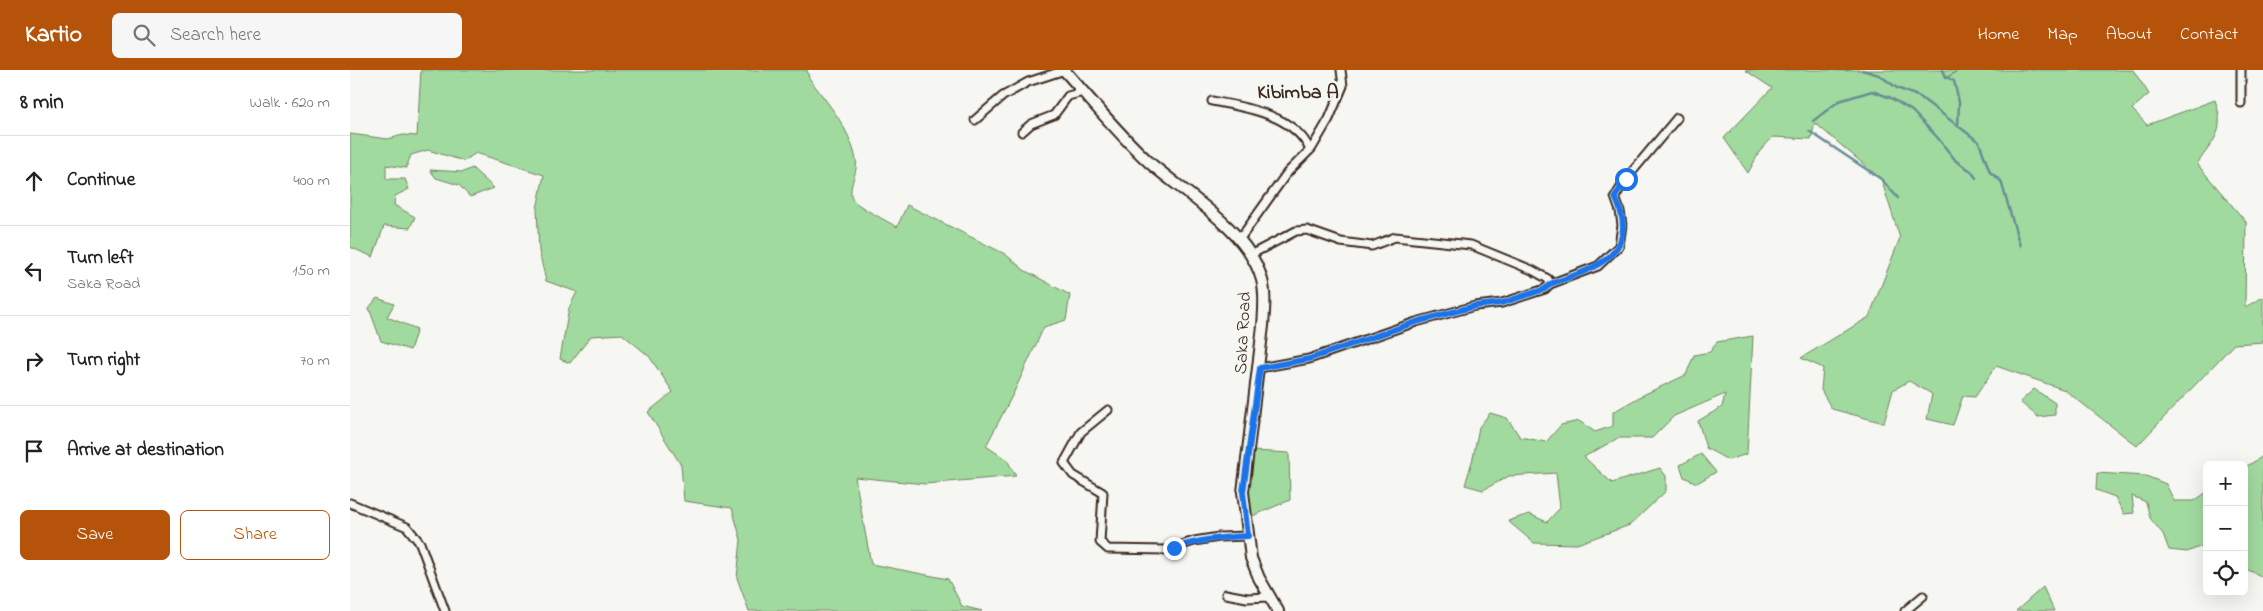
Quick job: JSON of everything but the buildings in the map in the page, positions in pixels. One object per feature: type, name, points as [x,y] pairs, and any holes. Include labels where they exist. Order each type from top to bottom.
[{"type":"main road","name":"Saka Road","points":[[1064,70],[1143,156],[1222,222],[1239,240],[1250,255],[1262,281],[1265,300],[1260,368],[1243,492],[1251,558],[1269,597],[1278,611]]},
{"type":"street","points":[[975,120],[1003,96],[1028,82],[1064,70]]},
{"type":"street","points":[[1239,240],[1287,173],[1310,150],[1329,119],[1343,86],[1340,70]]},
{"type":"street","points":[[2241,70],[2241,103]]},
{"type":"street","points":[[1022,132],[1031,124],[1054,115],[1068,96],[1084,92]]},
{"type":"street","points":[[1212,101],[1256,111],[1280,121],[1305,138],[1310,150]]},
{"type":"street","points":[[1260,368],[1309,359],[1416,322],[1475,306],[1502,303],[1545,289],[1550,284],[1598,266],[1619,246],[1622,225],[1615,197],[1626,179],[1677,118]]},
{"type":"street","points":[[1250,255],[1296,231],[1306,230],[1341,242],[1372,246],[1395,237],[1426,242],[1471,245],[1532,270],[1548,279],[1550,284]]},
{"type":"street","points":[[1108,410],[1081,432],[1064,464],[1073,475],[1103,493],[1100,542],[1108,549],[1166,550],[1219,537],[1248,536]]},
{"type":"street","points":[[350,503],[407,527],[420,543],[445,611]]},
{"type":"street","points":[[1226,594],[1247,598],[1269,597]]},
{"type":"street","points":[[1905,611],[1923,596]]},
{"type":"green space","points":[[421,70],[807,70],[809,78],[831,107],[849,137],[856,160],[856,170],[851,192],[857,204],[897,227],[907,205],[1005,254],[1024,270],[1070,295],[1066,320],[1044,327],[986,446],[1007,460],[1016,476],[925,484],[855,477],[871,564],[948,579],[962,606],[982,611],[749,611],[737,578],[741,540],[732,508],[684,501],[681,465],[648,412],[673,392],[649,356],[622,334],[591,336],[570,363],[560,359],[569,308],[577,292],[546,281],[539,251],[537,209],[544,175],[476,153],[464,161],[428,150],[411,155],[406,168],[386,165],[386,179],[405,179],[409,189],[395,196],[394,205],[415,217],[410,228],[384,226],[373,257],[350,247],[350,134],[388,139],[403,135],[417,136]]},
{"type":"green space","points":[[1745,70],[1958,70],[1945,79],[1959,70],[2133,70],[2149,94],[2132,109],[2147,125],[2215,100],[2219,128],[2213,141],[2197,164],[2246,222],[2245,307],[2263,297],[2263,342],[2234,344],[2137,446],[2065,390],[1996,366],[1975,397],[1963,396],[1953,425],[1927,419],[1932,394],[1909,381],[1893,390],[1884,423],[1832,409],[1821,390],[1823,368],[1801,358],[1869,317],[1900,238],[1881,179],[1815,123],[1811,139],[1773,137],[1760,151],[1748,173],[1724,138],[1772,88]]},
{"type":"green space","points":[[472,168],[494,188],[470,197],[459,185],[436,178],[430,170],[463,172]]},
{"type":"green space","points":[[377,298],[394,304],[387,317],[417,329],[410,350],[381,341],[369,308]]},
{"type":"green space","points":[[1753,336],[1747,454],[1728,460],[1706,448],[1698,421],[1722,407],[1725,394],[1674,416],[1652,438],[1618,438],[1584,457],[1612,483],[1660,468],[1666,476],[1666,491],[1630,525],[1577,544],[1534,543],[1508,521],[1529,514],[1547,522],[1560,508],[1556,473],[1509,476],[1483,490],[1465,485],[1479,427],[1490,413],[1507,418],[1520,437],[1546,442],[1561,425],[1579,421],[1595,432],[1613,426],[1613,412],[1645,394],[1686,375],[1694,355],[1710,352],[1717,342]]},
{"type":"green space","points":[[2034,389],[2055,403],[2055,415],[2038,417],[2020,402]]},
{"type":"green space","points":[[1253,451],[1289,453],[1290,500],[1250,517],[1248,495]]},
{"type":"green space","points":[[1701,454],[1716,472],[1697,483],[1684,477],[1680,465]]},
{"type":"green space","points":[[2263,456],[2263,577],[2248,570],[2248,465]]},
{"type":"green space","points":[[2097,473],[2146,476],[2166,484],[2174,501],[2194,501],[2203,495],[2203,546],[2187,552],[2169,550],[2163,534],[2150,518],[2146,502],[2132,496],[2134,513],[2124,514],[2115,497],[2096,490]]},
{"type":"green space","points":[[2043,587],[2054,611],[2016,611]]},
{"type":"waterway","points":[[1835,70],[1849,70]]},
{"type":"waterway","points":[[1862,70],[1879,75],[1897,88],[1920,97],[1979,142],[1990,172],[2001,181],[2020,246]]},
{"type":"waterway","points":[[1943,70],[1946,77],[1954,81],[1959,102],[1958,126]]},
{"type":"waterway","points":[[1813,121],[1839,101],[1872,91],[1891,98],[1912,111],[1937,137],[1956,161],[1971,171],[1976,178]]},
{"type":"waterway","points":[[1809,131],[1881,179],[1898,198]]},
{"type":"district","name":"Kibimba A","points":[[1298,93]]},
{"type":"route","points":[[1174,548],[1219,537],[1248,536],[1243,492],[1248,441],[1260,368],[1309,359],[1416,322],[1475,306],[1502,303],[1545,289],[1550,284],[1591,270],[1612,255],[1619,246],[1622,225],[1615,197],[1626,179]]}]
